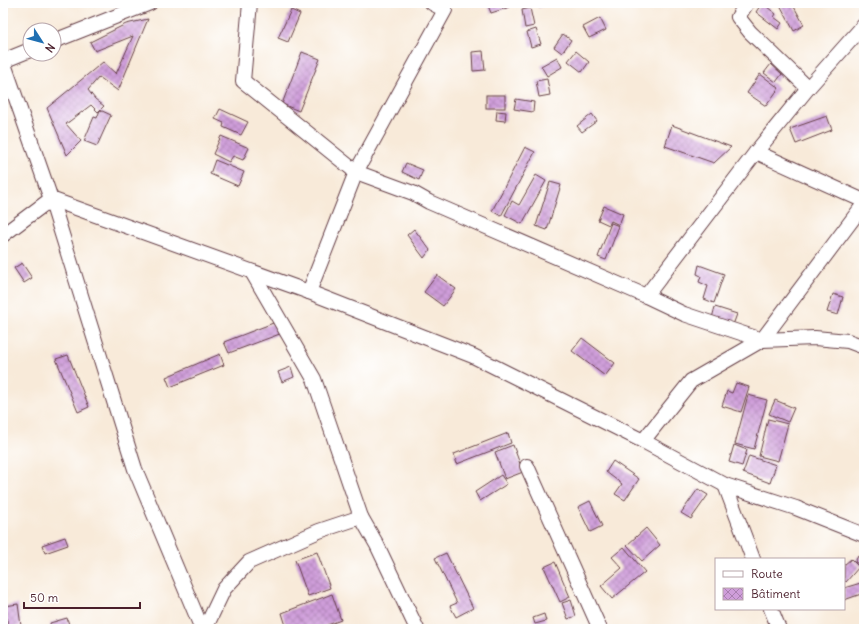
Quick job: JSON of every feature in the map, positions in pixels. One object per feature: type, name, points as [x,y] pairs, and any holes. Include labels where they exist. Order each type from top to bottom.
[{"type":"street","points":[[62,38],[150,3]]},
{"type":"street","points":[[250,3],[242,81],[356,172],[413,193],[447,210],[646,296],[684,314],[762,340],[815,338],[848,341],[864,346]]},
{"type":"street","points":[[309,292],[356,172],[445,10],[432,3]]},
{"type":"street","points":[[744,4],[738,17],[750,32],[808,88]]},
{"type":"street","points":[[646,296],[756,152],[808,88],[864,25]]},
{"type":"street","points":[[22,53],[3,61],[51,198],[135,469],[204,629]]},
{"type":"street","points":[[756,152],[864,201]]},
{"type":"street","points":[[3,235],[51,198]]},
{"type":"street","points":[[51,198],[309,292],[473,356],[643,441],[725,485],[796,508],[864,535]]},
{"type":"street","points":[[643,441],[691,381],[762,340],[864,204]]},
{"type":"street","points":[[252,272],[314,379],[361,517],[377,545],[417,629]]},
{"type":"street","points":[[527,466],[600,629]]},
{"type":"street","points":[[725,485],[753,558]]},
{"type":"street","points":[[204,629],[224,589],[249,562],[319,531],[361,517]]},
{"type":"street","points":[[772,610],[779,629]]},
{"type":"building","points":[[487,3],[508,3],[510,7],[491,13]]},
{"type":"building","points":[[537,3],[549,3],[539,8]]},
{"type":"building","points":[[762,3],[776,14],[774,17],[782,23],[778,29],[756,12]]},
{"type":"building","points":[[779,3],[792,3],[804,25],[794,31]]},
{"type":"building","points":[[530,8],[534,26],[525,28],[522,10]]},
{"type":"building","points":[[291,10],[300,14],[288,42],[278,38]]},
{"type":"building","points":[[600,18],[606,30],[589,38],[583,27]]},
{"type":"building","points":[[148,19],[118,91],[99,77],[88,90],[95,99],[104,106],[98,112],[91,105],[66,124],[81,141],[67,155],[47,108],[103,62],[116,74],[133,36],[95,51],[90,42],[126,24]]},
{"type":"building","points":[[536,29],[541,44],[531,47],[527,32]]},
{"type":"building","points":[[563,34],[571,40],[562,53],[554,47]]},
{"type":"building","points":[[483,51],[485,70],[473,71],[472,52]]},
{"type":"building","points":[[576,51],[589,62],[582,72],[568,61]]},
{"type":"building","points":[[302,52],[320,59],[299,111],[282,104]]},
{"type":"building","points":[[557,57],[562,67],[547,76],[541,66]]},
{"type":"building","points":[[771,64],[782,74],[776,82],[764,73]]},
{"type":"building","points":[[760,74],[779,88],[766,106],[747,93]]},
{"type":"building","points":[[547,79],[550,95],[539,97],[536,81]]},
{"type":"building","points":[[486,95],[505,95],[505,108],[486,108]]},
{"type":"building","points":[[516,99],[534,102],[533,112],[514,109]]},
{"type":"building","points":[[220,109],[248,122],[241,135],[223,127],[224,123],[215,119]]},
{"type":"building","points":[[100,110],[111,115],[97,146],[84,141],[94,117],[97,118]]},
{"type":"building","points":[[497,111],[506,112],[505,121],[496,120]]},
{"type":"building","points":[[592,114],[597,121],[582,132],[577,126]]},
{"type":"building","points":[[827,116],[832,130],[796,144],[790,129]]},
{"type":"building","points":[[672,125],[731,147],[714,163],[665,146]]},
{"type":"building","points":[[221,136],[249,148],[243,160],[233,156],[229,162],[213,154]]},
{"type":"building","points":[[525,147],[535,152],[501,216],[492,211]]},
{"type":"building","points":[[215,160],[244,172],[238,186],[210,174]]},
{"type":"building","points":[[406,163],[423,170],[419,180],[402,172]]},
{"type":"building","points":[[536,175],[546,181],[522,224],[505,215],[512,201],[519,205]]},
{"type":"building","points":[[550,182],[561,185],[547,230],[536,226]]},
{"type":"building","points":[[604,206],[623,214],[619,225],[611,221],[609,225],[598,220]]},
{"type":"building","points":[[611,223],[619,226],[606,260],[598,257]]},
{"type":"building","points":[[414,229],[430,250],[424,258],[407,235]]},
{"type":"building","points":[[22,263],[32,278],[24,283],[14,268]]},
{"type":"building","points":[[699,265],[724,274],[714,303],[704,299],[708,286],[699,282],[701,276],[697,274]]},
{"type":"building","points":[[437,275],[456,289],[443,306],[424,292]]},
{"type":"building","points":[[833,294],[843,297],[838,315],[827,312]]},
{"type":"building","points":[[715,307],[737,314],[733,325],[712,318]]},
{"type":"building","points":[[281,320],[285,332],[229,353],[224,342]]},
{"type":"building","points":[[582,338],[615,363],[605,376],[572,351]]},
{"type":"building","points":[[220,354],[224,365],[170,387],[166,377]]},
{"type":"building","points":[[68,355],[89,407],[78,412],[56,359]]},
{"type":"building","points":[[291,367],[294,377],[282,382],[278,372]]},
{"type":"building","points":[[736,383],[749,387],[741,412],[722,406],[727,391],[732,393]]},
{"type":"building","points":[[748,395],[767,400],[754,449],[735,444]]},
{"type":"building","points":[[775,400],[794,408],[788,422],[769,414]]},
{"type":"building","points":[[768,419],[788,424],[778,461],[759,456]]},
{"type":"building","points":[[508,433],[511,443],[457,464],[454,454]]},
{"type":"building","points":[[513,445],[523,472],[505,479],[495,452]]},
{"type":"building","points":[[734,445],[747,450],[742,466],[729,462]]},
{"type":"building","points":[[749,456],[776,465],[770,483],[743,473]]},
{"type":"building","points":[[613,461],[639,479],[625,500],[615,494],[622,484],[606,472]]},
{"type":"building","points":[[501,475],[507,484],[480,501],[475,492]]},
{"type":"building","points":[[698,489],[708,495],[691,519],[681,513]]},
{"type":"building","points":[[590,501],[602,526],[590,532],[578,507]]},
{"type":"building","points":[[646,528],[660,545],[642,561],[627,545]]},
{"type":"building","points":[[65,537],[68,545],[45,553],[42,545]]},
{"type":"building","points":[[624,547],[645,572],[612,599],[601,586],[622,568],[612,557]]},
{"type":"building","points":[[317,552],[330,588],[308,596],[295,560]]},
{"type":"building","points":[[446,553],[473,608],[456,617],[450,606],[457,603],[435,558]]},
{"type":"building","points":[[858,556],[864,558],[864,567],[855,562]]},
{"type":"building","points":[[851,559],[859,567],[846,582],[845,581],[845,564]]},
{"type":"building","points":[[555,562],[570,597],[560,602],[544,567]]},
{"type":"building","points":[[864,582],[864,593],[845,600],[845,588]]},
{"type":"building","points":[[332,594],[341,620],[317,629],[287,629],[282,613]]},
{"type":"building","points":[[571,600],[576,616],[568,619],[562,603]]},
{"type":"building","points":[[18,604],[21,626],[8,628],[5,606]]},
{"type":"building","points":[[544,614],[546,621],[535,624],[533,618]]},
{"type":"building","points":[[67,618],[70,628],[51,629],[50,623]]}]
